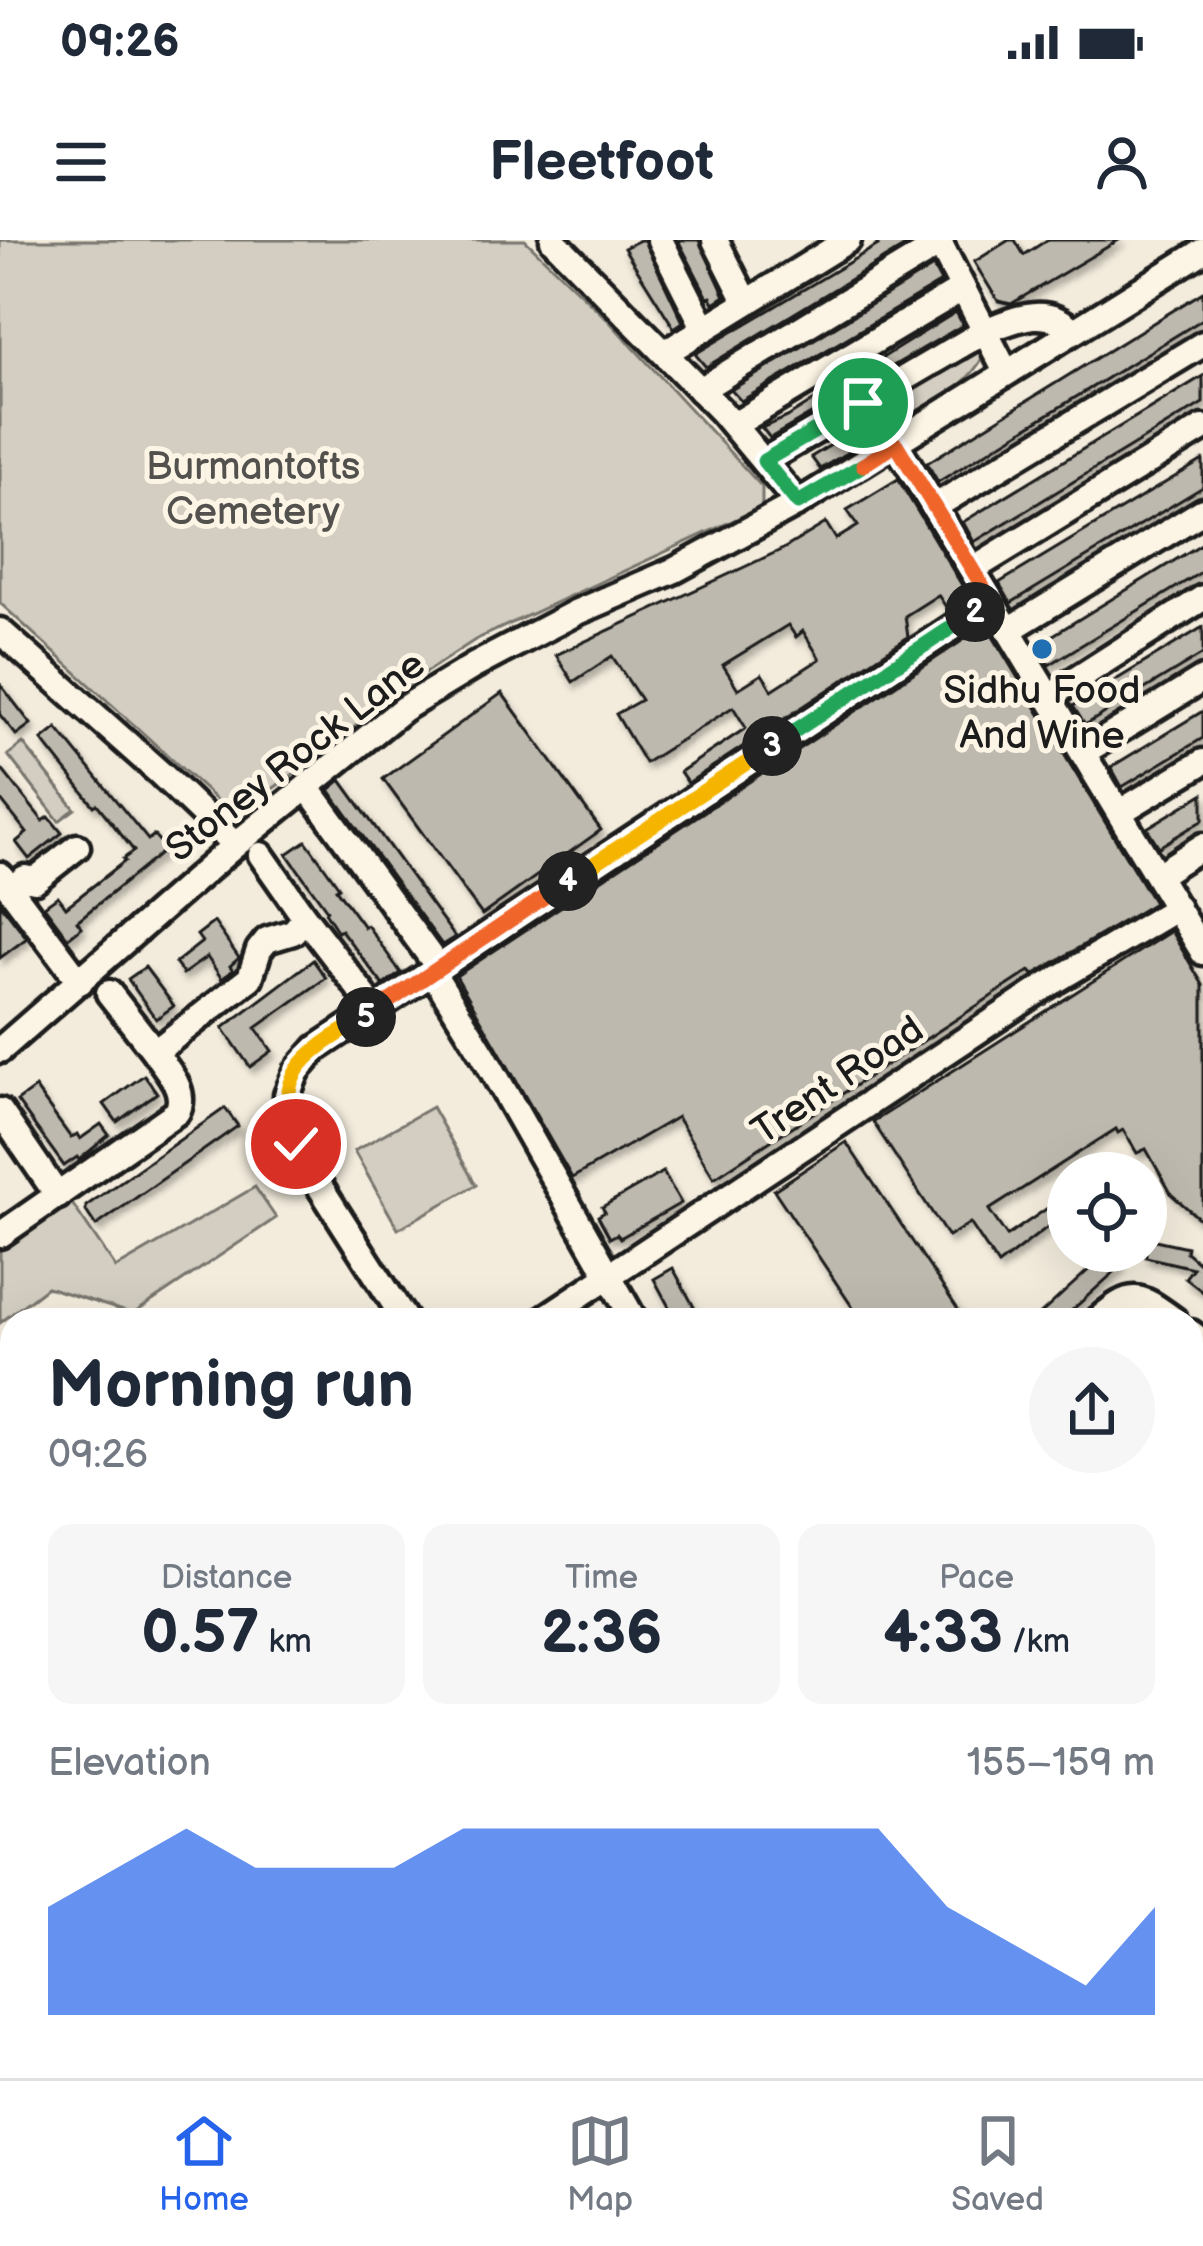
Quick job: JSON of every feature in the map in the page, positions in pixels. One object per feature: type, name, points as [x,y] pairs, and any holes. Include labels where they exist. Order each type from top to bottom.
[{"type":"street","points":[[553,240],[734,425],[798,503]]},
{"type":"street","points":[[660,240],[704,328]]},
{"type":"street","points":[[715,240],[746,301]]},
{"type":"street","points":[[665,353],[848,240]]},
{"type":"street","points":[[700,390],[939,242],[1006,372]]},
{"type":"street","name":"Stoney Rock Lane","points":[[0,1050],[235,845],[403,709],[577,612],[675,570],[798,503],[1203,251]]},
{"type":"street","points":[[734,425],[962,289]]},
{"type":"street","points":[[764,461],[985,331],[1040,315],[1060,318],[1073,331]]},
{"type":"street","points":[[934,507],[1203,344]]},
{"type":"street","points":[[973,569],[1203,428]]},
{"type":"street","points":[[896,444],[1200,940]]},
{"type":"street","points":[[1009,630],[1203,511]]},
{"type":"street","points":[[1050,695],[1203,598]]},
{"type":"street","points":[[397,1308],[308,1168],[288,1122],[286,1095],[297,1071],[317,1048],[432,964],[478,941],[992,602]]},
{"type":"street","points":[[0,631],[235,845]]},
{"type":"street","points":[[1084,752],[1203,679]]},
{"type":"street","points":[[1120,812],[1203,762]]},
{"type":"street","points":[[307,787],[432,964],[627,1308]]},
{"type":"street","points":[[1158,875],[1203,846]]},
{"type":"street","points":[[77,847],[35,880],[4,885],[80,982]]},
{"type":"street","points":[[262,856],[364,995]]},
{"type":"street","name":"Trent Road","points":[[560,1308],[1043,988],[1177,908]]},
{"type":"street","points":[[155,1052],[250,978],[267,940],[293,932],[304,918]]},
{"type":"street","points":[[0,1235],[177,1112],[182,1102],[182,1094],[155,1052],[109,993]]},
{"type":"street","points":[[0,1111],[58,1196]]},
{"type":"street","points":[[1113,1308],[1126,1298],[1138,1297],[1158,1308]]},
{"type":"green space","name":"Burmantofts Cemetery","points":[[0,240],[525,240],[609,321],[762,487],[762,507],[475,640],[414,680],[234,816],[0,603]]},
{"type":"green space","points":[[979,347],[981,360],[970,375],[890,432],[875,409]]},
{"type":"green space","points":[[23,743],[75,809],[59,821],[8,755]]},
{"type":"green space","points":[[432,1107],[476,1185],[398,1229],[354,1151]]},
{"type":"green space","points":[[255,1187],[276,1218],[142,1308],[114,1308],[47,1287],[20,1308],[0,1308],[0,1247],[69,1199],[116,1268]]},
{"type":"building","points":[[640,240],[683,322],[674,328],[624,248]]},
{"type":"building","points":[[678,240],[699,240],[725,296],[714,303],[708,298]]},
{"type":"building","points":[[874,240],[915,240],[706,367],[695,354],[878,245]]},
{"type":"building","points":[[1015,240],[1024,255],[1047,240],[1119,240],[1011,304],[998,301],[974,262]]},
{"type":"building","points":[[933,267],[941,282],[741,401],[731,390]]},
{"type":"building","points":[[1203,292],[1203,319],[938,482],[927,463]]},
{"type":"building","points":[[956,312],[963,325],[770,438],[762,428],[789,416]]},
{"type":"building","points":[[1203,376],[1203,403],[974,542],[963,522]]},
{"type":"building","points":[[859,428],[868,440],[820,469],[811,457]]},
{"type":"building","points":[[1203,460],[1203,487],[1011,603],[999,583]]},
{"type":"building","points":[[898,479],[969,597],[948,610],[938,595],[905,616],[908,637],[688,783],[680,772],[746,728],[733,707],[645,763],[616,714],[641,700],[612,656],[573,682],[556,655],[783,549],[826,523],[836,539],[858,526],[847,510]],"holes":[[[788,625],[796,637],[803,631],[820,659],[772,690],[762,674],[738,689],[723,665]]]},
{"type":"building","points":[[1203,543],[1203,571],[1049,665],[1037,645]]},
{"type":"building","points":[[986,625],[1154,903],[1033,975],[1030,971],[714,1178],[677,1117],[572,1178],[456,976]]},
{"type":"building","points":[[1203,627],[1203,654],[1085,725],[1073,706]]},
{"type":"building","points":[[0,684],[31,724],[16,735],[0,715]]},
{"type":"building","points":[[502,693],[601,830],[482,915],[383,779]]},
{"type":"building","points":[[1203,711],[1203,738],[1122,787],[1111,767]]},
{"type":"building","points":[[57,728],[148,840],[154,835],[166,849],[77,921],[82,927],[68,938],[44,906],[58,896],[66,907],[134,851],[42,740]]},
{"type":"building","points":[[0,767],[43,821],[49,817],[62,833],[29,859],[16,842],[27,833],[0,799]]},
{"type":"building","points":[[341,780],[455,937],[442,945],[329,790]]},
{"type":"building","points":[[1203,794],[1203,820],[1159,847],[1147,828]]},
{"type":"building","points":[[306,841],[339,887],[336,889],[401,973],[383,985],[338,932],[287,854]]},
{"type":"building","points":[[0,903],[27,938],[0,958]]},
{"type":"building","points":[[214,922],[239,958],[230,966],[233,970],[222,979],[207,957],[183,974],[175,963],[202,942],[197,935]]},
{"type":"building","points":[[1171,931],[1203,985],[1203,1222],[1167,1186],[1167,1152],[1136,1152],[1123,1130],[1118,1133],[1116,1129],[1080,1152],[1047,1152],[1047,1173],[989,1210],[1007,1236],[1047,1208],[1047,1227],[998,1265],[970,1223],[948,1237],[873,1122]]},
{"type":"building","points":[[313,960],[326,978],[256,1028],[272,1051],[250,1067],[223,1028]]},
{"type":"building","points":[[145,967],[174,1006],[156,1019],[128,979]]},
{"type":"building","points":[[144,1075],[157,1093],[117,1122],[104,1104]]},
{"type":"building","points":[[35,1088],[71,1138],[77,1134],[80,1139],[101,1124],[109,1135],[64,1166],[17,1101]]},
{"type":"building","points":[[225,1108],[238,1126],[96,1226],[86,1206]]},
{"type":"building","points":[[846,1142],[957,1308],[853,1308],[774,1190]]},
{"type":"building","points":[[663,1172],[681,1203],[620,1238],[617,1234],[610,1238],[598,1216],[605,1212],[602,1207]]},
{"type":"building","points":[[1167,1243],[1187,1247],[1186,1252],[1198,1262],[1203,1255],[1203,1292],[1185,1278],[1193,1268],[1167,1262]]},
{"type":"building","points":[[673,1268],[695,1308],[670,1308],[654,1279]]},
{"type":"building","points":[[1086,1272],[1114,1272],[1074,1308],[1047,1308]]},
{"type":"place","name":"Sidhu Food And Wine","points":[[1042,649]]},
{"type":"route","points":[[296,1144],[286,1095],[297,1071],[317,1048],[992,602],[896,444],[798,503],[764,461],[863,403]]}]
